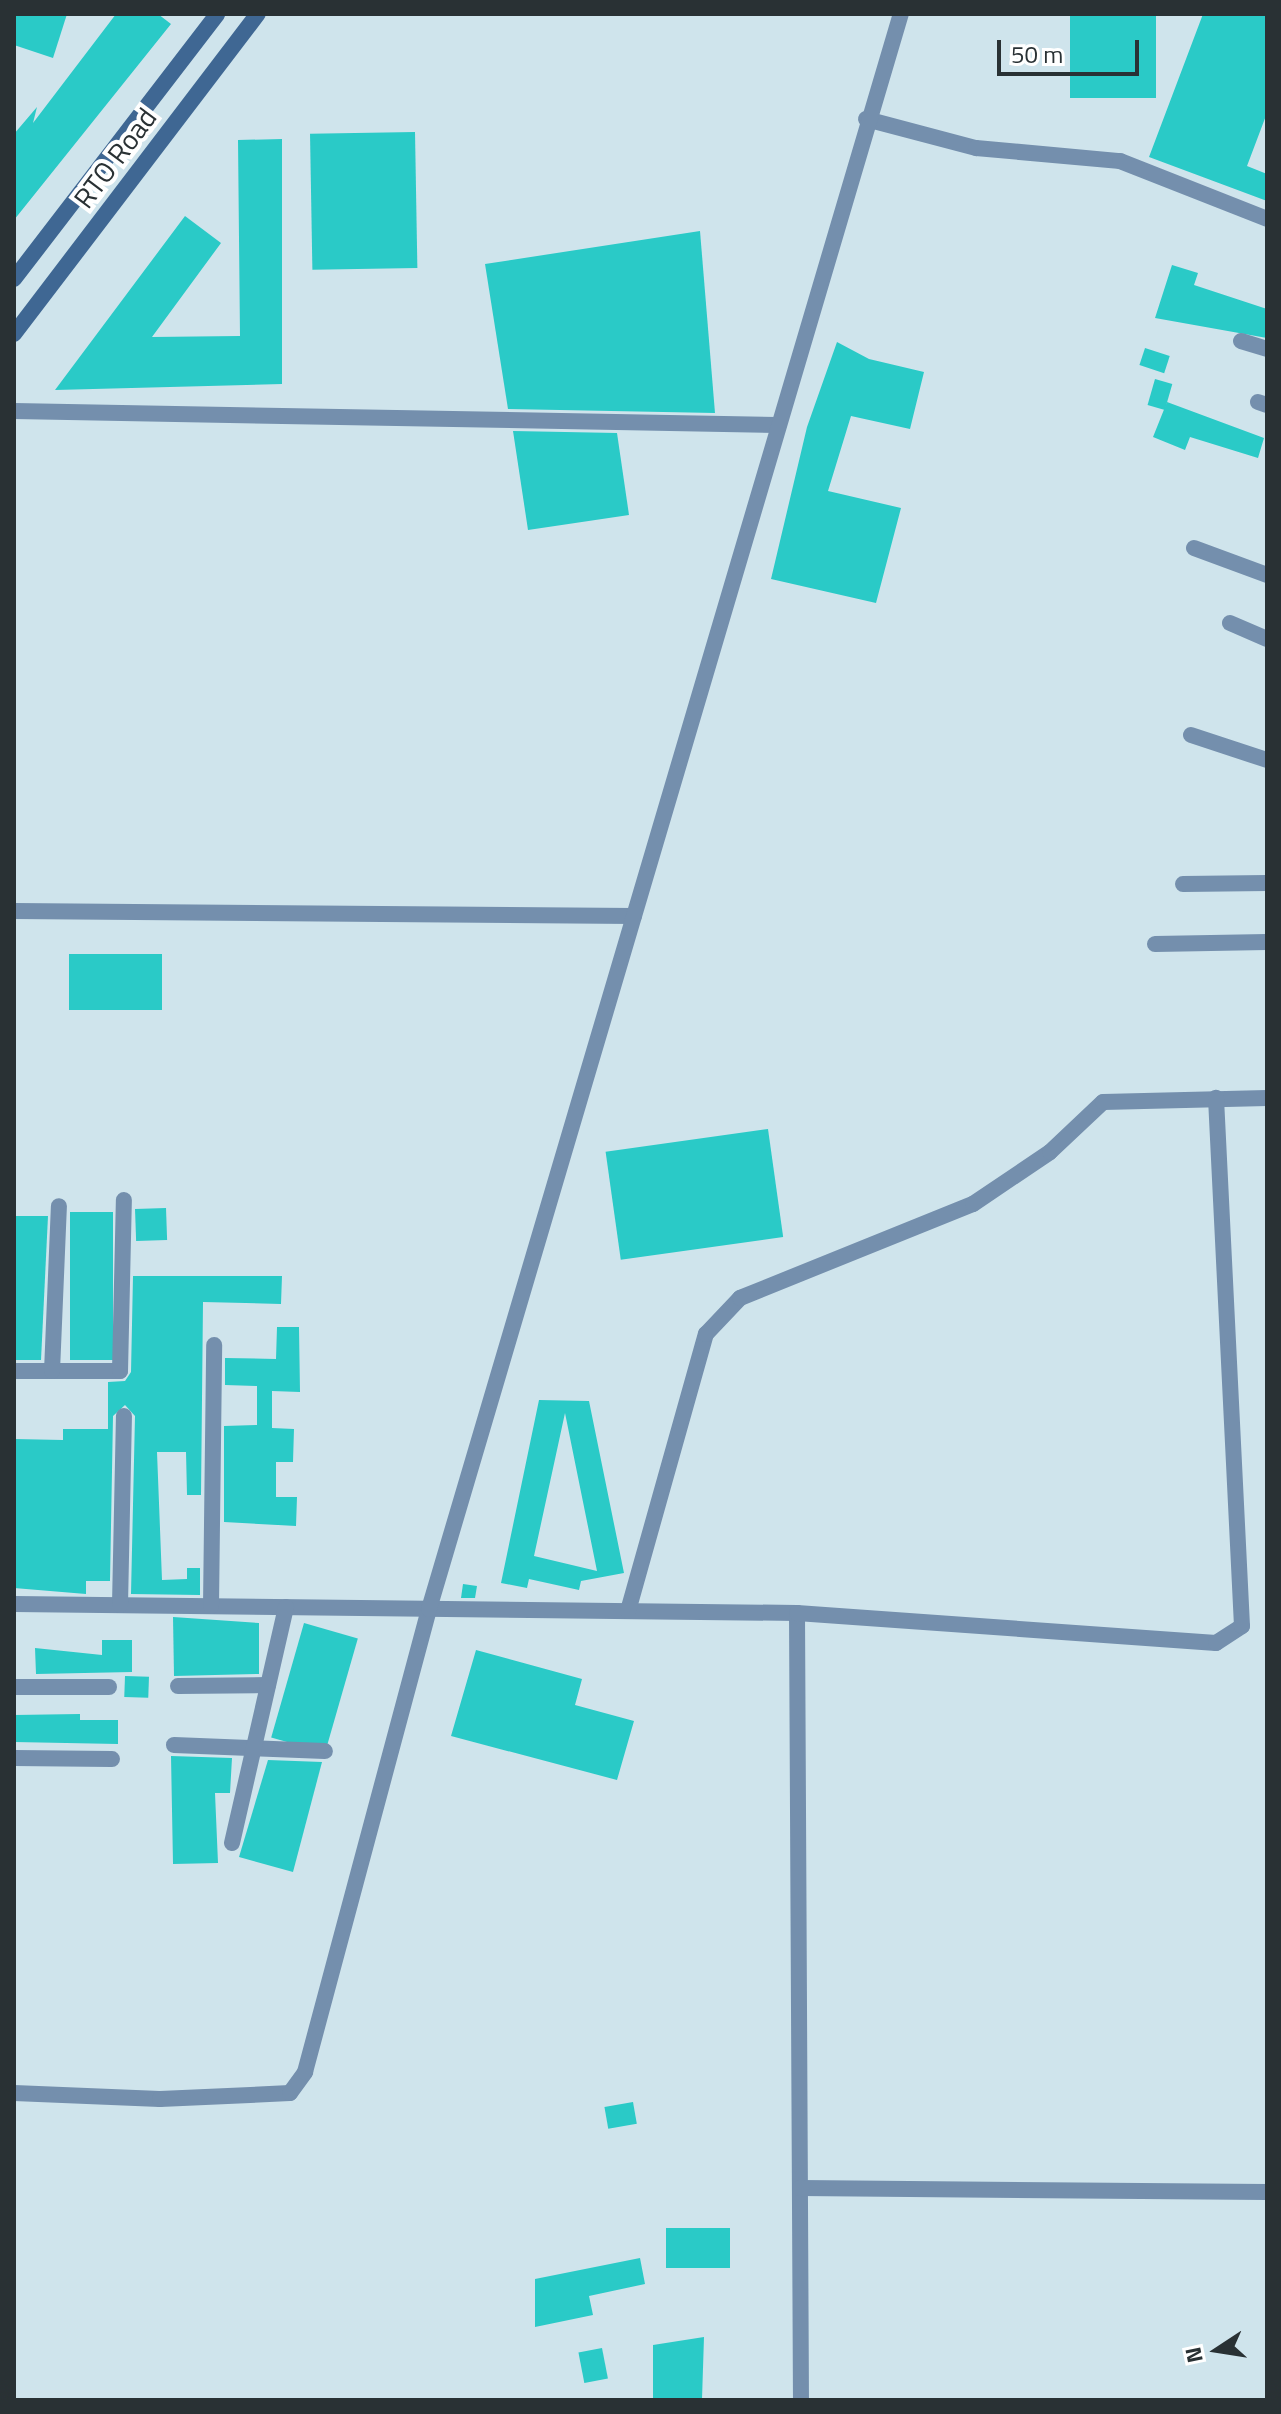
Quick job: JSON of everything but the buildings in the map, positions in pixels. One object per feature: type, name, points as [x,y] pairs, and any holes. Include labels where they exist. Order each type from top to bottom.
[{"type":"street","name":"RTO Road","points":[[14,279],[217,14]]},
{"type":"street","name":"RTO Road","points":[[14,334],[258,14]]},
{"type":"street","points":[[14,2093],[160,2099],[290,2093],[297,2086],[358,1889],[429,1609],[866,119],[901,14]]},
{"type":"street","points":[[866,119],[976,148],[1120,161],[1267,219]]},
{"type":"street","points":[[1241,341],[1267,349]]},
{"type":"street","points":[[14,411],[777,425]]},
{"type":"street","points":[[1194,548],[1267,575]]},
{"type":"street","points":[[1230,623],[1267,639]]},
{"type":"street","points":[[1191,735],[1267,760]]},
{"type":"street","points":[[1183,884],[1267,883]]},
{"type":"street","points":[[14,911],[634,916]]},
{"type":"street","points":[[1155,944],[1267,942]]},
{"type":"street","points":[[14,1604],[797,1613],[1216,1643],[1242,1626],[1216,1098]]},
{"type":"street","points":[[628,1611],[706,1334],[740,1298],[973,1204],[1050,1152],[1103,1102],[1267,1098]]},
{"type":"street","points":[[14,1371],[120,1371],[124,1200]]},
{"type":"street","points":[[52,1371],[59,1206]]},
{"type":"street","points":[[211,1606],[214,1345]]},
{"type":"street","points":[[120,1605],[124,1416]]},
{"type":"street","points":[[232,1843],[286,1607]]},
{"type":"street","points":[[797,1613],[801,2400]]},
{"type":"street","points":[[178,1686],[268,1685]]},
{"type":"street","points":[[14,1687],[109,1687]]},
{"type":"street","points":[[174,1745],[254,1745],[325,1751]]},
{"type":"street","points":[[14,1758],[112,1759]]},
{"type":"street","points":[[800,2188],[1267,2192]]}]
